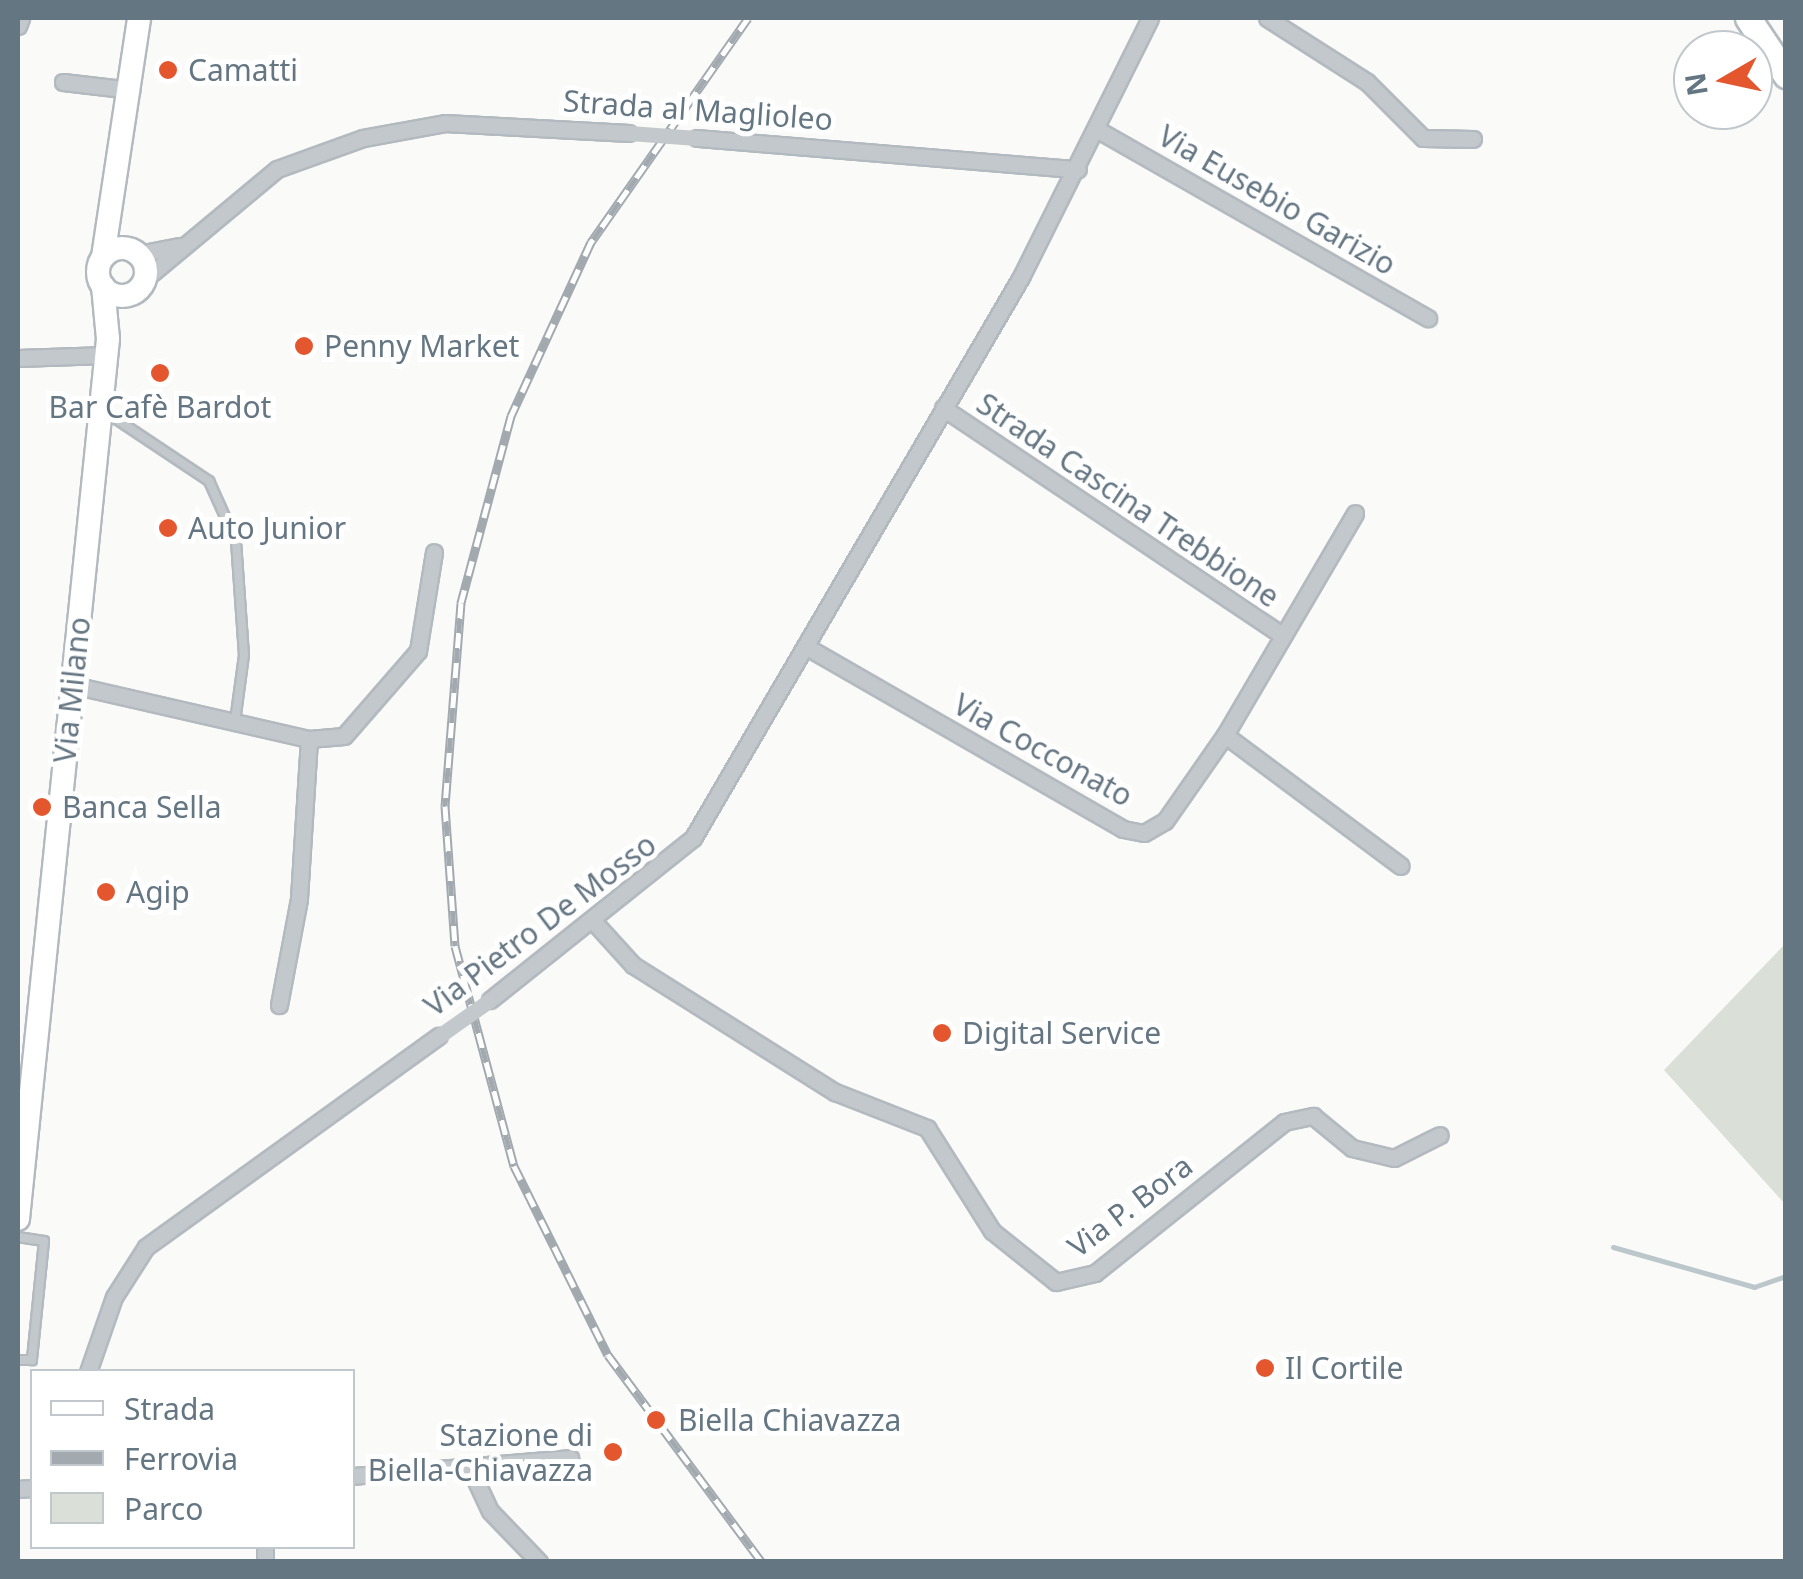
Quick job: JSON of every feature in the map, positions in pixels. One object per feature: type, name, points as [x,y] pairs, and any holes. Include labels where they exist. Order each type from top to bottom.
[{"type":"highway","points":[[1748,18],[1786,74]]},
{"type":"main road","points":[[124,160],[134,251],[146,278],[128,296],[103,286],[104,257],[124,160],[139,18]]},
{"type":"main road","points":[[104,257],[134,251]]},
{"type":"main road","name":"Via Milano","points":[[18,1219],[21,1155],[107,347],[103,286]]},
{"type":"main road","name":"Via Milano","points":[[107,347],[128,296]]},
{"type":"street","points":[[18,26],[20,18]]},
{"type":"street","points":[[1078,169],[1150,18]]},
{"type":"street","points":[[1268,18],[1367,82],[1422,138],[1472,139]]},
{"type":"street","points":[[63,82],[132,90]]},
{"type":"street","name":"Strada al Maglioleo","points":[[146,278],[277,169],[380,132],[445,123],[629,133],[1078,169]]},
{"type":"street","name":"Via Eusebio Garizio","points":[[1098,130],[1428,318]]},
{"type":"street","name":"Via Pietro De Mosso","points":[[89,1369],[114,1298],[146,1247],[490,1000],[594,922],[693,838],[1078,169]]},
{"type":"street","name":"Strada al Maglioleo","points":[[134,251],[180,246]]},
{"type":"street","points":[[18,358],[107,347]]},
{"type":"street","name":"Strada Cascina Trebbione","points":[[943,408],[1283,636]]},
{"type":"street","name":"Strada Cascina Trebbione","points":[[1226,736],[1355,513]]},
{"type":"street","points":[[73,685],[309,739],[344,736],[418,651],[434,552]]},
{"type":"street","name":"Via Cocconato","points":[[805,646],[1123,829],[1144,833],[1165,821],[1226,736]]},
{"type":"street","points":[[1226,736],[1401,866]]},
{"type":"street","points":[[279,1005],[299,899],[309,739]]},
{"type":"street","name":"Via P. Bora","points":[[594,922],[632,965],[818,1082],[927,1128],[992,1231],[1056,1282],[1094,1273],[1284,1122],[1313,1116],[1352,1148],[1394,1158],[1440,1135]]},
{"type":"street","points":[[355,1476],[570,1458]]},
{"type":"street","points":[[470,1468],[490,1512],[539,1562]]},
{"type":"lane","points":[[101,410],[209,481],[236,541],[244,655],[235,722]]},
{"type":"lane","points":[[18,1237],[44,1241],[32,1360],[18,1360]]},
{"type":"green space","points":[[1785,944],[1785,1204],[1664,1070]]},
{"type":"waterway","points":[[1613,1247],[1754,1287],[1786,1276]]},
{"type":"railway","points":[[748,18],[591,242],[511,416],[461,603],[445,806],[455,946],[514,1166],[608,1355],[762,1562]]},
{"type":"place","name":"Camatti","points":[[168,70]]},
{"type":"place","name":"Penny Market","points":[[304,346]]},
{"type":"place","name":"Bar Cafè Bardot","points":[[160,373]]},
{"type":"place","name":"Auto Junior","points":[[168,528]]},
{"type":"place","name":"Banca Sella","points":[[42,807]]},
{"type":"place","name":"Agip","points":[[106,892]]},
{"type":"place","name":"Digital Service","points":[[942,1033]]},
{"type":"place","name":"Il Cortile","points":[[1265,1368]]},
{"type":"place","name":"Biella Chiavazza","points":[[656,1420]]},
{"type":"place","name":"Stazione di Biella-Chiavazza","points":[[613,1452]]}]
